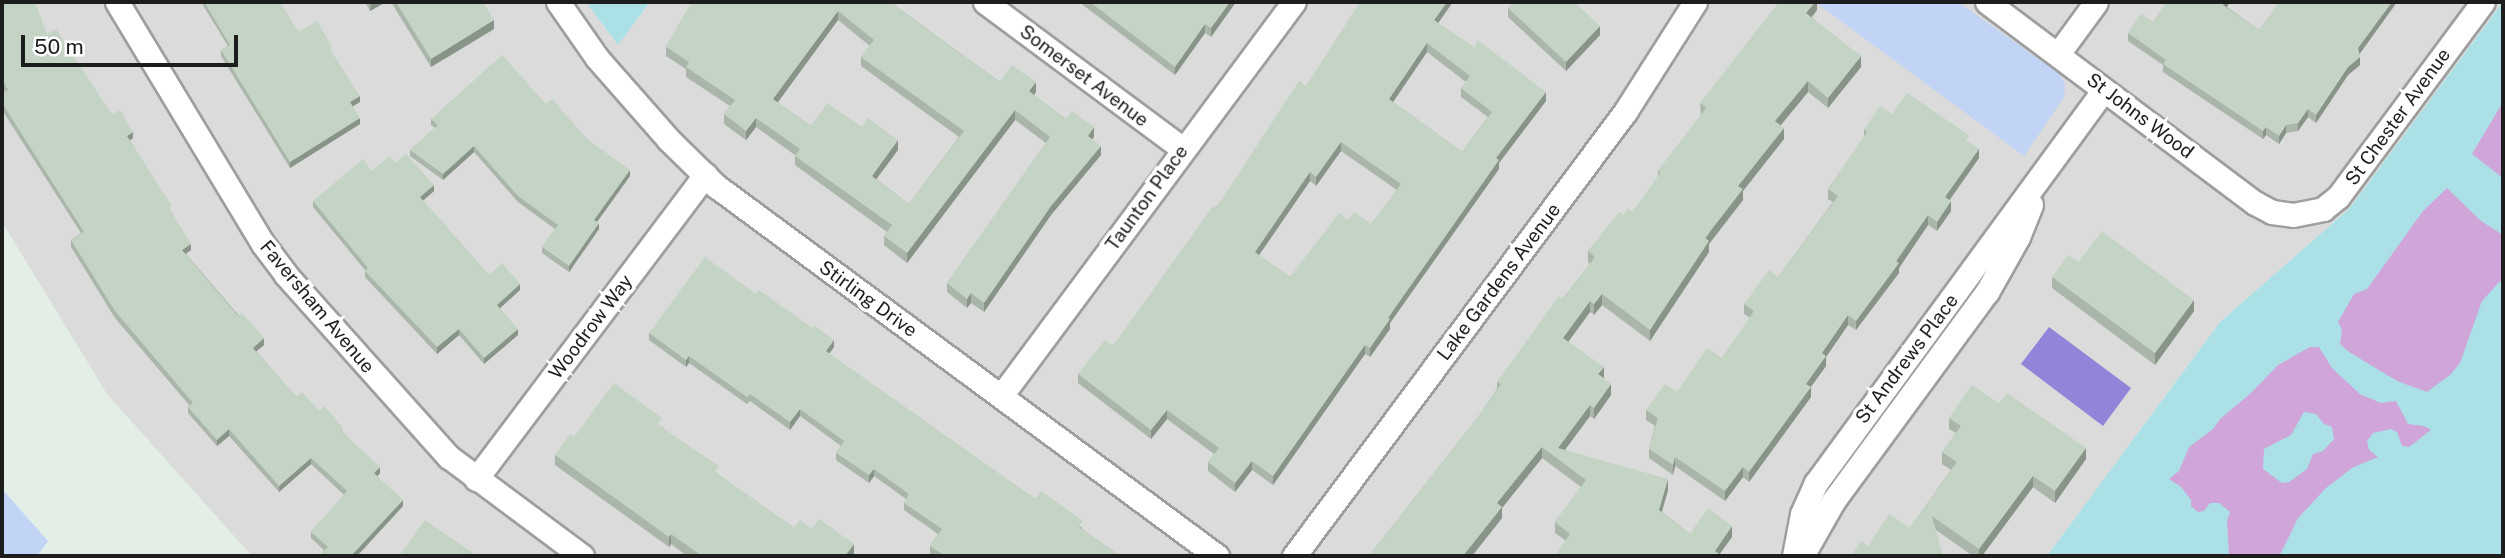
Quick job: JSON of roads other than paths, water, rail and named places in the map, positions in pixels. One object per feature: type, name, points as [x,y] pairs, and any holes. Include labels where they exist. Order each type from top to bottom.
[{"type":"street","name":"Faversham Avenue","points":[[117,2],[274,259],[431,439],[476,479],[582,556]]},
{"type":"street","name":"Stirling Drive","points":[[558,2],[597,58],[669,140],[705,175],[1217,556]]},
{"type":"street","name":"Somerset Avenue","points":[[985,2],[1183,149]]},
{"type":"street","name":"Taunton Place","points":[[1001,396],[1294,2]]},
{"type":"street","name":"Lake Gardens Avenue","points":[[1294,556],[1625,112],[1695,2]]},
{"type":"street","name":"St Johns Wood","points":[[1987,2],[2259,205],[2272,212],[2300,215]]},
{"type":"street","points":[[2058,54],[2096,2]]},
{"type":"street","name":"St Chester Avenue","points":[[2300,215],[2323,209],[2338,197],[2483,2]]},
{"type":"street","name":"St Andrews Place","points":[[1794,556],[1802,514],[1816,483],[2045,174],[2104,89]]},
{"type":"street","name":"St Andrews Place","points":[[1802,556],[1834,500],[1987,292],[2018,237],[2045,174]]},
{"type":"street","name":"Woodrow Way","points":[[476,479],[705,175]]}]
